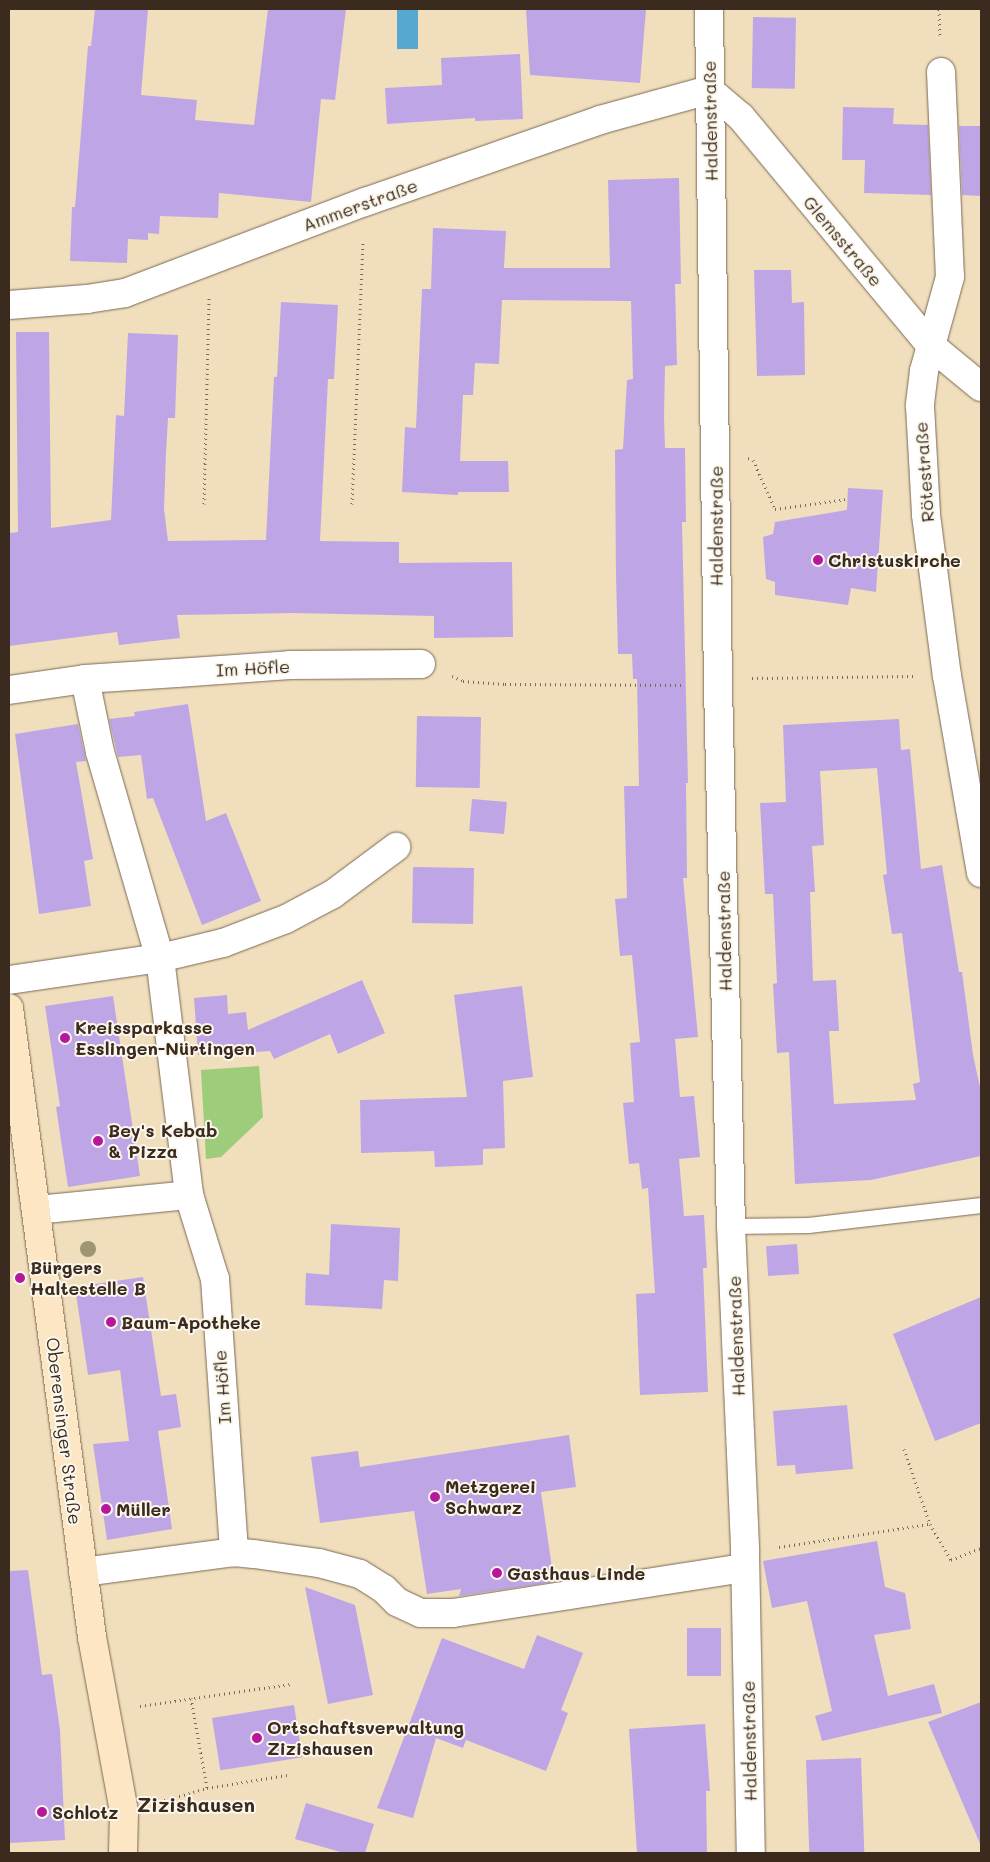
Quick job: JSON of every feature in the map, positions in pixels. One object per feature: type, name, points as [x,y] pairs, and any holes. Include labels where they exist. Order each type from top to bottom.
[{"type":"street","name":"Haldenstraße","points":[[708,9],[716,443],[718,686],[731,1226],[745,1560],[751,1853]]},
{"type":"street","name":"Rötestraße","points":[[940,72],[950,277],[930,345],[924,371],[920,406],[926,515],[947,676],[981,873]]},
{"type":"street","name":"Ammerstraße","points":[[9,305],[87,299],[125,293],[365,202],[600,120],[709,90]]},
{"type":"street","name":"Glemsstraße","points":[[709,90],[741,117],[930,345],[981,387]]},
{"type":"street","name":"Im Höfle","points":[[9,690],[85,679],[290,666],[421,664]]},
{"type":"street","name":"Im Höfle","points":[[85,679],[100,752],[160,958],[189,1195],[215,1279],[234,1552]]},
{"type":"street","points":[[9,980],[160,958],[223,943],[286,918],[333,894],[396,847]]},
{"type":"street","name":"Oberensinger Straße","points":[[9,1008],[93,1647],[124,1812],[123,1853]]},
{"type":"street","points":[[36,1210],[189,1195]]},
{"type":"street","points":[[83,1572],[234,1552],[319,1563],[360,1574],[384,1589],[397,1602],[421,1613],[453,1613],[745,1560]]},
{"type":"lane","points":[[731,1226],[808,1225],[981,1205]]},
{"type":"path","points":[[352,504],[365,202]]},
{"type":"path","points":[[204,504],[210,262]]},
{"type":"path","points":[[716,443],[752,460],[775,509],[847,499]]},
{"type":"path","points":[[421,664],[463,681],[505,684],[718,686]]},
{"type":"path","points":[[761,678],[910,676]]},
{"type":"path","points":[[904,1449],[930,1524],[951,1560],[981,1548]]},
{"type":"path","points":[[745,1560],[930,1524]]},
{"type":"path","points":[[134,1707],[291,1684]]},
{"type":"path","points":[[192,1698],[206,1788]]},
{"type":"path","points":[[124,1812],[206,1788],[287,1775]]},
{"type":"green space","points":[[259,1066],[263,1117],[221,1157],[206,1159],[201,1070]]},
{"type":"water","points":[[397,9],[418,9],[418,49],[397,49]]},
{"type":"building","points":[[95,9],[148,9],[141,95],[197,100],[195,120],[254,125],[268,9],[346,9],[335,100],[321,99],[311,202],[219,193],[218,218],[160,216],[159,234],[148,233],[148,240],[128,239],[127,263],[70,261],[72,207],[75,207],[88,46],[91,46]]},
{"type":"building","points":[[526,9],[646,9],[640,83],[530,75]]},
{"type":"building","points":[[753,17],[796,18],[795,89],[752,88]]},
{"type":"building","points":[[520,54],[523,119],[475,121],[475,118],[387,124],[385,88],[442,85],[441,58]]},
{"type":"building","points":[[843,107],[894,108],[893,124],[928,125],[931,195],[864,193],[865,160],[842,160]]},
{"type":"building","points":[[959,126],[981,126],[981,196],[962,195]]},
{"type":"building","points":[[679,178],[681,284],[675,284],[677,365],[665,366],[664,417],[665,448],[685,448],[686,522],[682,522],[688,783],[686,783],[687,878],[683,878],[698,1037],[675,1039],[680,1097],[694,1096],[700,1157],[679,1159],[684,1216],[704,1215],[707,1268],[703,1268],[708,1392],[640,1395],[636,1294],[655,1293],[648,1188],[642,1189],[639,1163],[629,1164],[623,1103],[634,1102],[630,1043],[640,1042],[632,955],[620,956],[615,899],[627,898],[624,786],[639,786],[637,679],[633,679],[632,654],[618,654],[616,576],[615,450],[623,449],[627,380],[633,379],[631,301],[502,300],[499,364],[475,363],[473,395],[463,395],[460,461],[508,461],[509,492],[458,492],[458,495],[402,492],[405,427],[416,428],[422,289],[431,289],[433,228],[506,231],[504,268],[610,268],[608,180]]},
{"type":"building","points":[[754,270],[791,270],[792,303],[804,302],[805,375],[757,376]]},
{"type":"building","points":[[281,302],[338,305],[334,379],[328,379],[320,541],[399,542],[399,563],[512,562],[513,637],[434,638],[434,616],[293,613],[177,615],[180,638],[119,645],[117,632],[9,646],[9,533],[18,532],[16,332],[49,332],[51,528],[111,520],[116,415],[124,416],[128,333],[178,335],[175,418],[168,418],[166,453],[164,509],[168,541],[266,540],[274,377],[277,377]]},
{"type":"building","name":"Christuskirche","points":[[848,488],[883,490],[876,592],[851,588],[848,605],[775,595],[775,582],[766,579],[763,537],[773,534],[775,522],[847,510]]},
{"type":"building","points":[[188,704],[206,821],[226,813],[261,901],[202,925],[153,798],[147,799],[141,755],[118,757],[109,719],[135,716],[134,712]]},
{"type":"building","points":[[417,716],[481,717],[480,788],[416,787]]},
{"type":"building","points":[[899,719],[901,750],[910,749],[921,869],[942,865],[959,972],[962,972],[973,1055],[981,1092],[981,1156],[871,1180],[795,1184],[789,1052],[777,1053],[773,984],[777,983],[773,894],[765,894],[760,803],[786,802],[783,725]],"holes":[[[877,768],[887,874],[883,875],[892,934],[902,933],[920,1082],[913,1084],[916,1100],[834,1104],[829,1031],[839,1031],[836,980],[813,981],[810,892],[815,892],[812,846],[824,845],[820,771]]]},
{"type":"building","points":[[78,724],[86,761],[76,762],[93,859],[84,861],[91,906],[39,914],[15,734]]},
{"type":"building","points":[[472,799],[507,802],[504,834],[469,831]]},
{"type":"building","points":[[413,867],[474,868],[473,924],[412,923]]},
{"type":"building","points":[[362,980],[385,1033],[338,1054],[330,1034],[274,1059],[270,1051],[198,1055],[194,998],[227,995],[228,1014],[246,1012],[248,1030]]},
{"type":"building","points":[[522,986],[533,1077],[503,1081],[505,1148],[483,1149],[483,1165],[435,1167],[434,1151],[361,1153],[360,1100],[467,1097],[454,995]]},
{"type":"building","points":[[113,996],[140,1176],[68,1187],[56,1107],[60,1106],[45,1006]]},
{"type":"building","points":[[331,1224],[400,1228],[398,1281],[384,1280],[382,1309],[305,1305],[306,1273],[329,1275]]},
{"type":"building","points":[[797,1244],[799,1274],[768,1276],[766,1246]]},
{"type":"building","points":[[143,1277],[161,1396],[176,1394],[181,1427],[158,1431],[172,1529],[107,1540],[93,1444],[129,1441],[120,1370],[88,1375],[75,1287]]},
{"type":"building","points":[[981,1297],[981,1423],[935,1441],[893,1334]]},
{"type":"building","points":[[847,1405],[853,1469],[796,1474],[795,1465],[777,1466],[773,1411]]},
{"type":"building","points":[[569,1435],[576,1487],[541,1492],[554,1582],[459,1596],[461,1589],[427,1594],[414,1511],[320,1523],[311,1457],[358,1451],[360,1467]]},
{"type":"building","points":[[877,1541],[885,1587],[905,1593],[911,1629],[874,1635],[888,1696],[934,1684],[942,1713],[822,1741],[815,1716],[832,1711],[807,1601],[772,1608],[763,1561]]},
{"type":"building","points":[[28,1570],[42,1675],[52,1674],[60,1730],[65,1840],[9,1843],[9,1571]]},
{"type":"building","points":[[305,1587],[355,1605],[373,1695],[328,1704]]},
{"type":"building","points":[[687,1628],[721,1628],[721,1676],[687,1676]]},
{"type":"building","points":[[537,1635],[583,1653],[561,1710],[568,1713],[546,1771],[466,1740],[463,1748],[436,1738],[413,1818],[377,1808],[442,1638],[524,1669]]},
{"type":"building","points":[[981,1702],[981,1846],[928,1722]]},
{"type":"building","name":"Ortschaftsverwaltung Zizishausen","points":[[294,1705],[302,1757],[220,1770],[212,1718]]},
{"type":"building","points":[[705,1724],[710,1791],[706,1791],[707,1853],[637,1853],[629,1729]]},
{"type":"building","points":[[861,1758],[864,1853],[809,1853],[806,1760]]},
{"type":"building","points":[[306,1803],[374,1824],[365,1853],[344,1853],[295,1839]]},
{"type":"place","name":"Christuskirche","points":[[818,560]]},
{"type":"place","name":"Kreissparkasse Esslingen-Nürtingen","points":[[65,1038]]},
{"type":"place","name":"Bey's Kebab & Pizza","points":[[98,1141]]},
{"type":"place","name":"Bürgers Haltestelle B","points":[[20,1278]]},
{"type":"place","name":"Baum-Apotheke","points":[[111,1322]]},
{"type":"place","name":"Metzgerei Schwarz","points":[[435,1497]]},
{"type":"place","name":"Müller","points":[[106,1509]]},
{"type":"place","name":"Gasthaus Linde","points":[[497,1573]]},
{"type":"place","name":"Ortschaftsverwaltung Zizishausen","points":[[257,1738]]},
{"type":"place","name":"Schlotz","points":[[42,1812]]},
{"type":"district","name":"Zizishausen","points":[[196,1804]]}]
